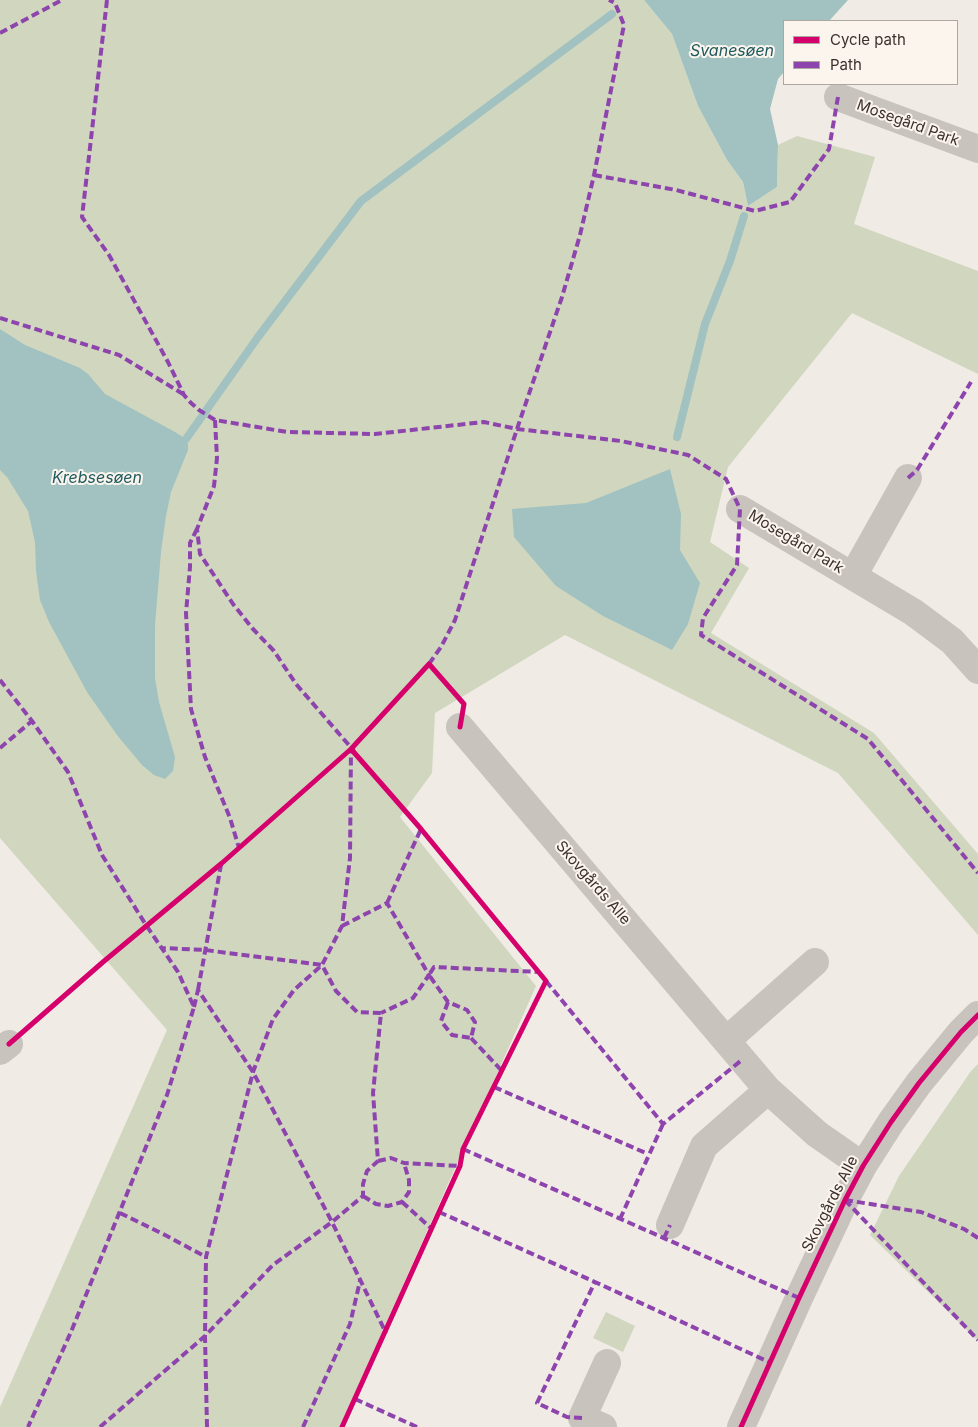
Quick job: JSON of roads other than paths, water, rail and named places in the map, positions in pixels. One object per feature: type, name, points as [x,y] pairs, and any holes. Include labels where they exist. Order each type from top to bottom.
[{"type":"street","name":"Mosegård Park","points":[[838,97],[978,149]]},
{"type":"street","name":"Mosegård Park","points":[[853,576],[908,478]]},
{"type":"street","name":"Mosegård Park","points":[[740,508],[913,612],[952,641],[978,670]]},
{"type":"street","name":"Skovgårds Alle","points":[[460,727],[768,1090],[817,1134],[863,1166]]},
{"type":"street","points":[[727,1040],[815,962]]},
{"type":"street","name":"Skovgårds Alle","points":[[741,1427],[806,1282],[863,1166],[919,1083],[961,1032],[978,1015]]},
{"type":"street","points":[[670,1224],[704,1146],[768,1090]]},
{"type":"street","points":[[603,1427],[582,1418],[607,1362]]},
{"type":"water","name":"Svanesøen","points":[[644,0],[848,0],[830,20],[783,20],[783,73],[778,79],[770,109],[778,145],[777,187],[748,206],[743,182],[727,160],[698,106],[672,34]]},
{"type":"water","name":"Krebsesøen","points":[[0,329],[25,345],[80,368],[88,374],[105,394],[186,439],[188,450],[171,492],[166,516],[155,625],[155,678],[159,702],[175,757],[173,771],[165,779],[154,775],[142,765],[117,735],[87,692],[49,622],[40,600],[35,542],[28,511],[7,477],[0,470]]},
{"type":"water","points":[[670,469],[681,514],[680,550],[700,583],[688,624],[672,650],[603,616],[556,586],[514,537],[512,509],[586,503]]},
{"type":"waterway","points":[[186,439],[258,337],[361,201],[612,14]]},
{"type":"waterway","points":[[677,437],[705,324],[730,261],[744,216]]}]
